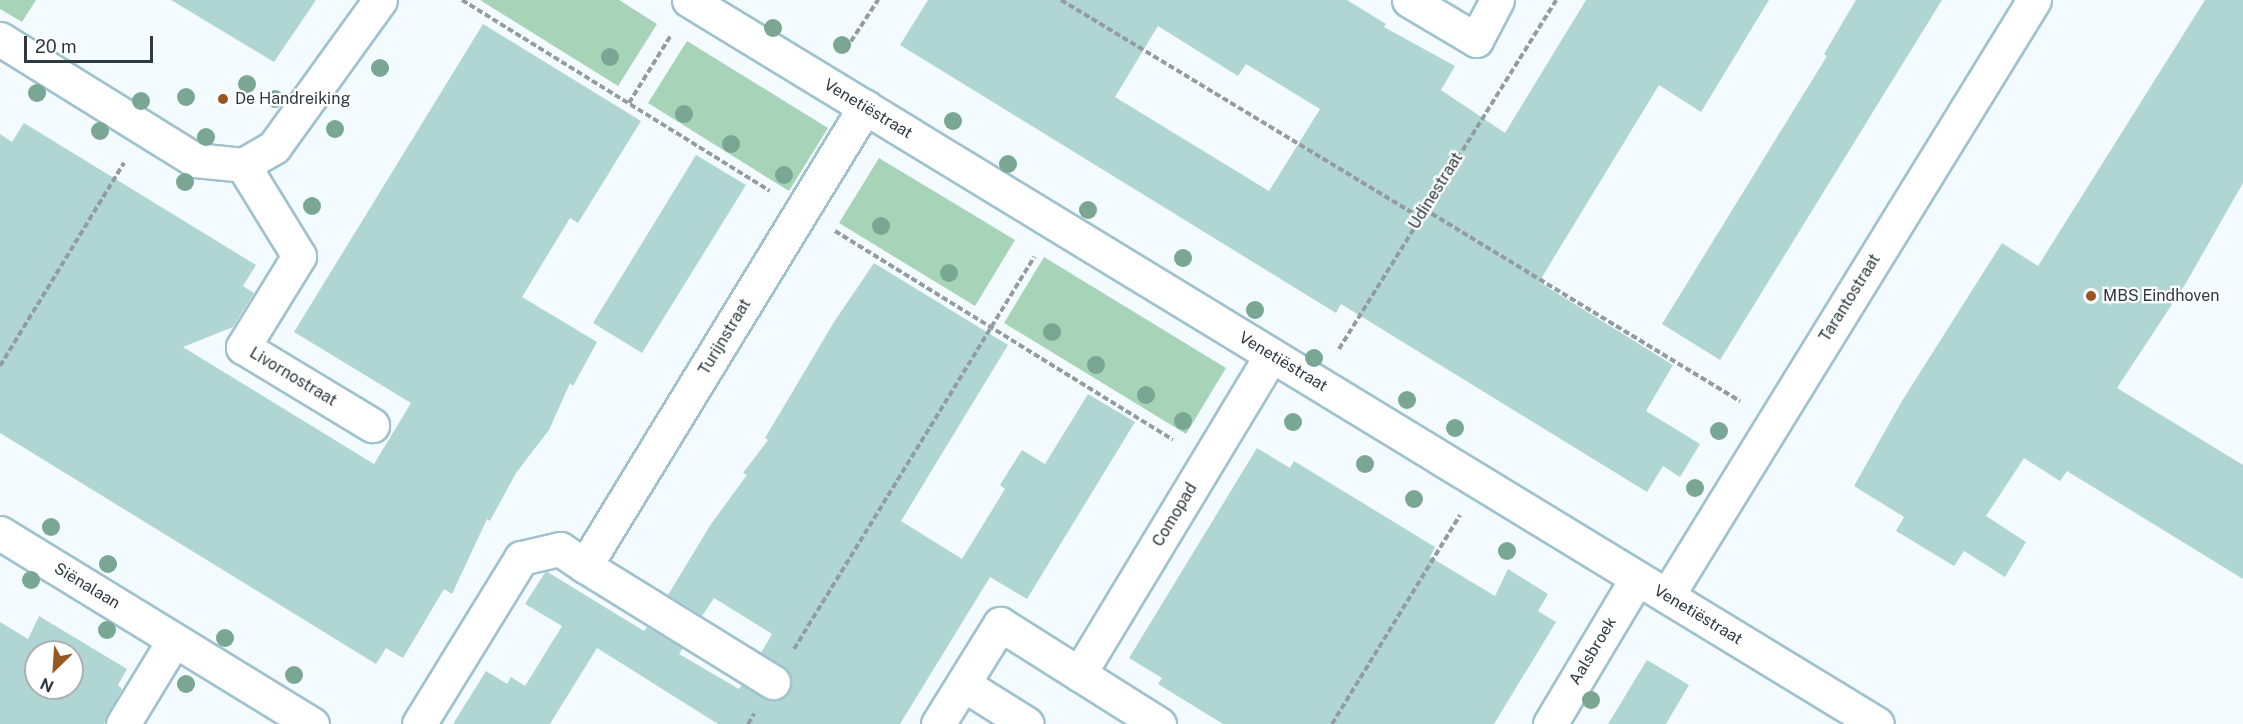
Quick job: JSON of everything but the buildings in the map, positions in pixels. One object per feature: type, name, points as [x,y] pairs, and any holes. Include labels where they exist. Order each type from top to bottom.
[{"type":"street","points":[[0,39],[195,160],[243,165],[274,147],[380,0]]},
{"type":"street","points":[[1409,0],[1476,40],[1497,0]]},
{"type":"street","name":"Tarantostraat","points":[[1667,596],[2034,0]]},
{"type":"street","name":"Venetiëstraat","points":[[690,1],[1667,596],[1865,721]]},
{"type":"street","name":"Turijnstraat","points":[[585,566],[865,107]]},
{"type":"street","name":"Livornostraat","points":[[243,165],[299,256],[243,347],[372,425]]},
{"type":"street","name":"Comopad","points":[[1079,674],[1271,356]]},
{"type":"street","name":"Siënalaan","points":[[0,533],[312,724]]},
{"type":"street","points":[[418,724],[521,558],[560,549],[773,682]]},
{"type":"street","name":"Aalsbroek","points":[[1550,724],[1637,578]]},
{"type":"street","points":[[938,724],[1000,624],[1159,724]]},
{"type":"street","points":[[123,724],[174,640]]},
{"type":"street","points":[[963,684],[1027,724]]},
{"type":"path","points":[[824,82],[878,0]]},
{"type":"path","points":[[1061,0],[1419,217]]},
{"type":"path","name":"Udinestraat","points":[[1318,384],[1419,217],[1556,0]]},
{"type":"path","points":[[628,103],[690,1]]},
{"type":"path","points":[[0,366],[145,129]]},
{"type":"path","points":[[1424,210],[1774,422]]},
{"type":"path","points":[[748,724],[1055,223]]},
{"type":"path","points":[[1332,724],[1480,482]]},
{"type":"green space","points":[[0,0],[36,0],[22,22],[0,9]]},
{"type":"green space","points":[[480,0],[619,0],[657,24],[618,86]]},
{"type":"green space","points":[[687,41],[828,128],[789,191],[648,103]]},
{"type":"green space","points":[[879,158],[1015,240],[975,306],[839,223]]},
{"type":"green space","points":[[1044,257],[1226,368],[1186,434],[1004,323]]},
{"type":"place","name":"De Handreiking","points":[[223,99]]},
{"type":"place","name":"MBS Eindhoven","points":[[2091,296]]}]
